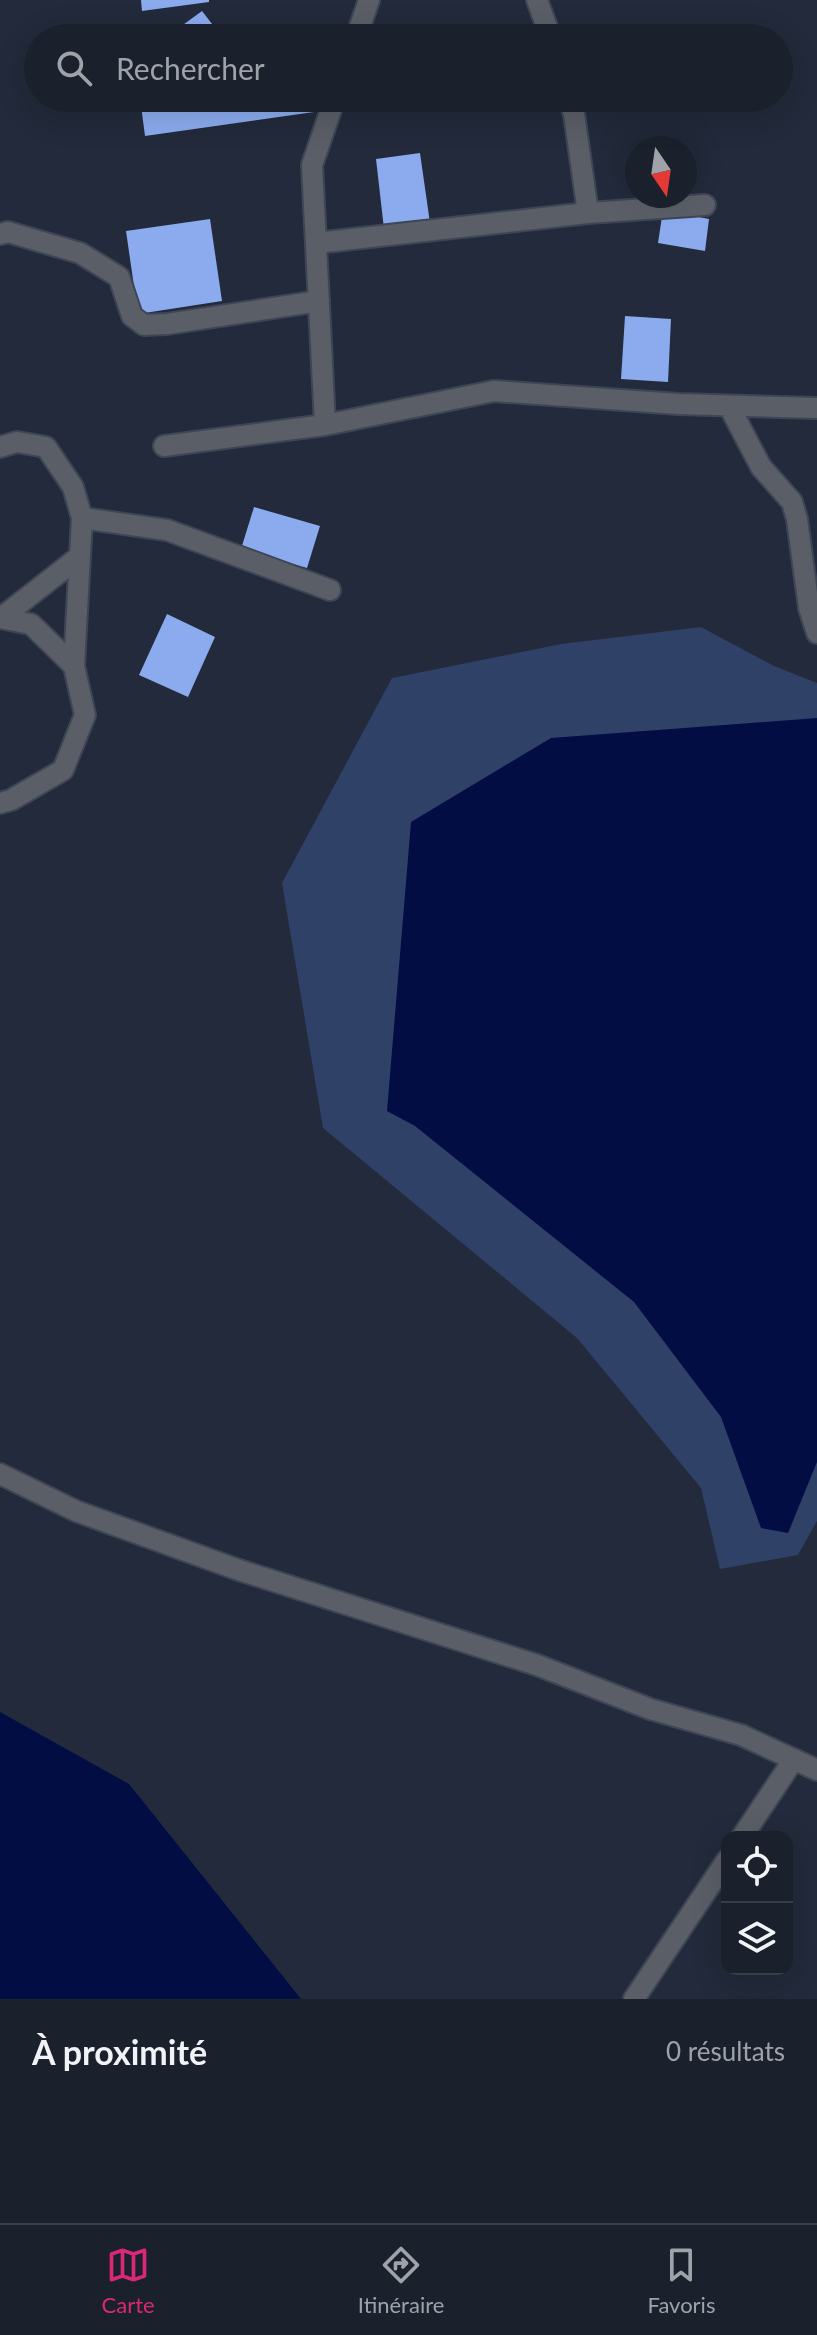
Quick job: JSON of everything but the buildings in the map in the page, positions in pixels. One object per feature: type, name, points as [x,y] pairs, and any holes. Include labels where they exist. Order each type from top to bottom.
[{"type":"street","points":[[361,24],[369,0]]},
{"type":"street","points":[[537,0],[546,24]]},
{"type":"street","points":[[325,425],[312,165],[330,112]]},
{"type":"street","points":[[573,112],[588,213]]},
{"type":"street","points":[[316,243],[588,213],[705,205]]},
{"type":"street","points":[[0,234],[8,232],[80,253],[119,277],[132,316],[144,325],[319,301]]},
{"type":"street","points":[[164,446],[325,425],[494,391],[729,406],[817,408]]},
{"type":"street","points":[[729,406],[761,467],[792,502],[809,608],[817,633]]},
{"type":"street","points":[[0,447],[17,442],[46,447],[73,487],[82,518],[74,666],[85,715],[63,770],[11,800],[0,803]]},
{"type":"street","points":[[82,518],[167,530],[330,590]]},
{"type":"street","points":[[1,618],[79,557]]},
{"type":"street","points":[[1,618],[31,624],[74,666]]},
{"type":"street","points":[[0,1474],[76,1511],[236,1569],[537,1665],[650,1709],[741,1735],[817,1770]]},
{"type":"street","points":[[746,1831],[794,1759]]},
{"type":"street","points":[[634,1999],[721,1869]]},
{"type":"shaded area","points":[[701,627],[774,666],[817,683],[817,1521],[798,1555],[720,1569],[701,1488],[577,1338],[323,1128],[282,883],[392,678],[561,644]]},
{"type":"shaded area","points":[[817,718],[817,1462],[788,1533],[761,1528],[721,1417],[634,1302],[415,1126],[387,1111],[411,822],[551,738]]},
{"type":"shaded area","points":[[0,1712],[129,1784],[301,1999],[0,1999]]}]
